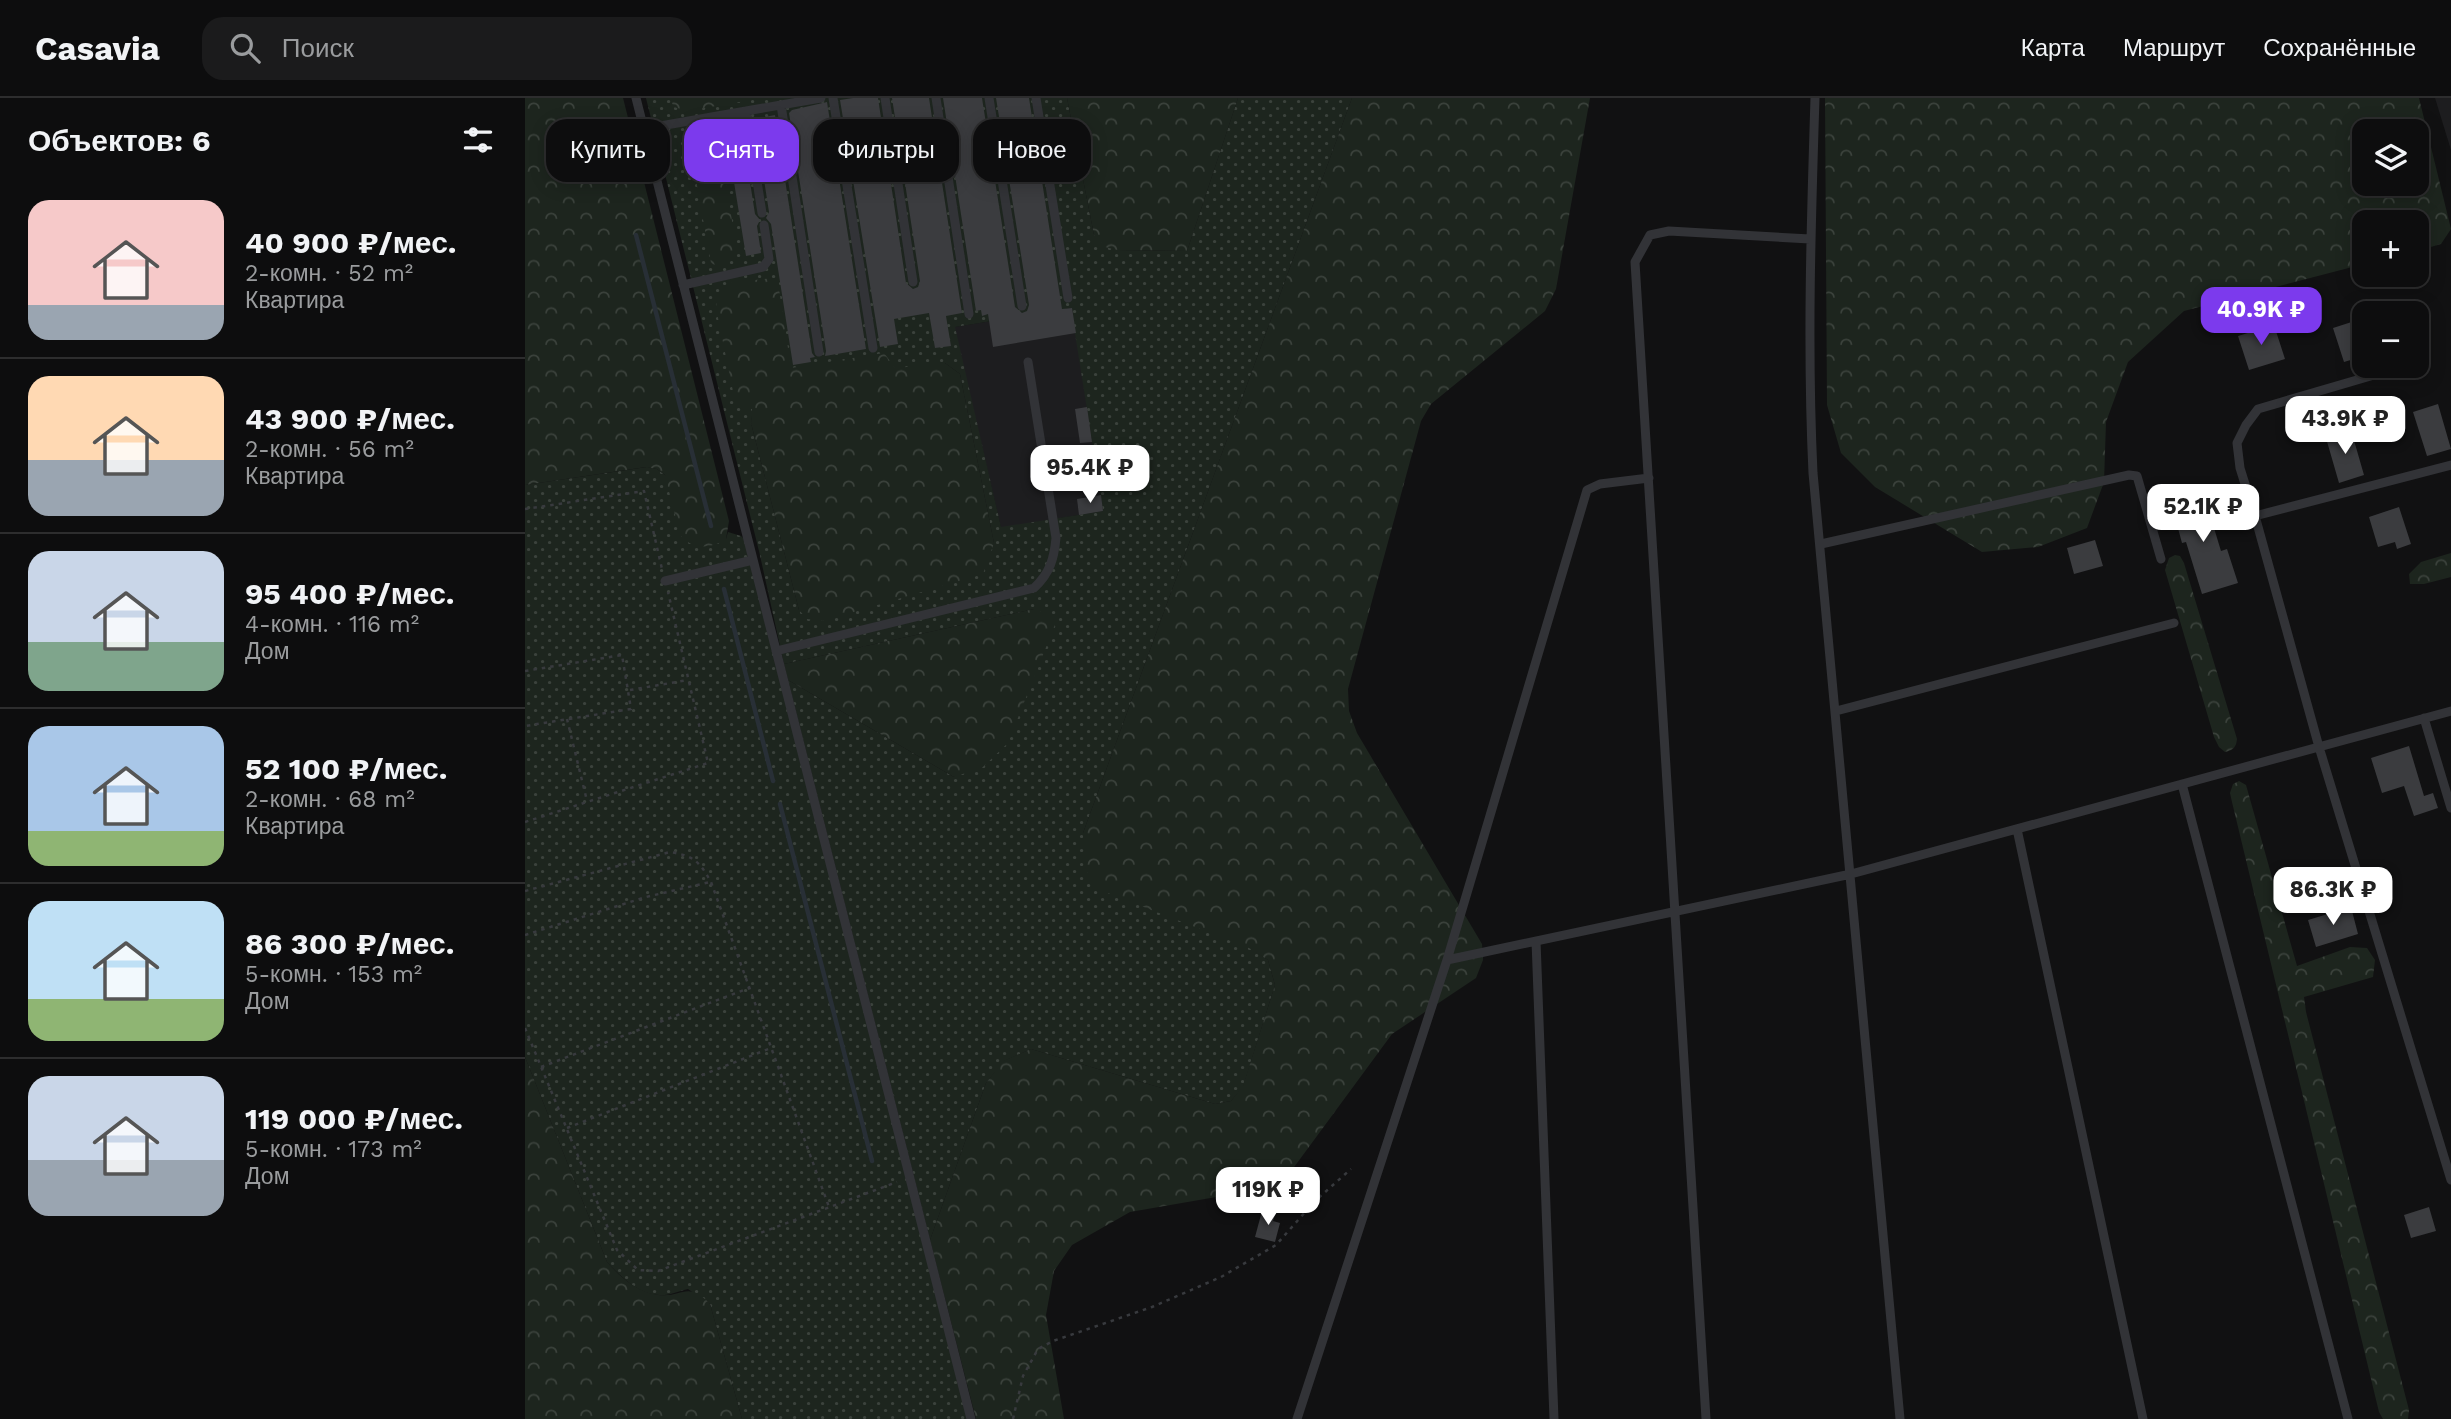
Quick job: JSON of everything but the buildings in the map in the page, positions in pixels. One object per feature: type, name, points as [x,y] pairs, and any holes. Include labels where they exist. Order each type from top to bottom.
[{"type":"lane","points":[[636,98],[641,119]]},
{"type":"lane","points":[[670,124],[821,98]]},
{"type":"lane","points":[[833,98],[873,348]]},
{"type":"lane","points":[[885,98],[913,282]]},
{"type":"lane","points":[[936,98],[969,314]]},
{"type":"lane","points":[[989,98],[1023,306]]},
{"type":"lane","points":[[1036,98],[1068,298]]},
{"type":"lane","points":[[1815,98],[1810,239],[1809,398],[1813,473],[1900,1419]]},
{"type":"lane","points":[[781,105],[819,352]]},
{"type":"lane","points":[[746,111],[762,214]]},
{"type":"lane","points":[[657,182],[971,1419]]},
{"type":"lane","points":[[683,285],[763,267],[769,258],[764,226]]},
{"type":"lane","points":[[1706,1419],[1635,262],[1650,235],[1669,231],[1810,239]]},
{"type":"lane","points":[[776,651],[1034,588],[1044,578],[1055,554],[1056,538],[1028,362]]},
{"type":"lane","points":[[2364,378],[2258,409],[2237,443],[2240,468],[2319,747],[2451,1180]]},
{"type":"lane","points":[[2255,516],[2451,465]]},
{"type":"lane","points":[[1821,544],[2129,475],[2137,476],[2161,559]]},
{"type":"lane","points":[[1297,1419],[1447,960],[1587,490],[1600,484],[1649,478]]},
{"type":"lane","points":[[665,581],[753,560]]},
{"type":"lane","points":[[1836,711],[2174,622]]},
{"type":"lane","points":[[1447,960],[1851,874],[2451,711]]},
{"type":"lane","points":[[2424,718],[2451,808]]},
{"type":"lane","points":[[2182,784],[2349,1419]]},
{"type":"lane","points":[[2017,829],[2143,1419]]},
{"type":"lane","points":[[1536,941],[1554,1419]]},
{"type":"path","points":[[525,509],[644,491],[708,763],[525,822]]},
{"type":"path","points":[[525,671],[622,655],[631,709],[525,726]]},
{"type":"path","points":[[628,690],[688,680]]},
{"type":"path","points":[[567,719],[587,802]]},
{"type":"path","points":[[525,891],[670,852],[688,855],[701,864],[711,882],[829,1208]]},
{"type":"path","points":[[525,935],[646,897],[711,882]]},
{"type":"path","points":[[541,1067],[750,988]]},
{"type":"path","points":[[525,1028],[617,1250],[638,1270],[658,1271],[910,1178]]},
{"type":"path","points":[[567,1128],[771,1048]]},
{"type":"path","points":[[1013,1419],[1023,1376],[1038,1349],[1053,1340],[1151,1307],[1220,1277],[1276,1245],[1315,1201],[1351,1169]]},
{"type":"shaded area","points":[[2435,98],[2451,98],[2451,150]]},
{"type":"shaded area","points":[[1072,308],[1103,511],[1001,528],[954,327]]},
{"type":"green space","points":[[525,98],[623,98],[628,119],[546,119],[546,182],[644,182],[729,521],[726,539],[702,546],[690,543],[680,535],[665,475],[657,469],[646,467],[525,485]]},
{"type":"green space","points":[[646,98],[1067,98],[1071,119],[973,119],[973,182],[1084,182],[1094,235],[1117,250],[1187,251],[1238,98],[1352,98],[1083,833],[1268,960],[1275,985],[1243,1087],[1231,1101],[1215,1104],[1031,1049],[1004,1061],[986,1083],[930,1240],[788,680],[954,777],[1034,609],[784,664],[759,551],[667,182],[670,182],[670,119],[651,119]],"holes":[[[1071,308],[1103,511],[1001,527],[955,327]],[[945,363],[960,374],[994,543],[799,610],[751,423],[753,408]]]},
{"type":"green space","points":[[674,98],[763,98],[687,111],[674,107]]},
{"type":"green space","points":[[1067,98],[1238,98],[1187,251],[1117,250],[1105,247],[1094,235],[1084,182],[1091,182],[1091,119],[1071,119]]},
{"type":"green space","points":[[1352,98],[1590,98],[1556,289],[1545,311],[1431,404],[1421,421],[1348,689],[1349,711],[1357,733],[1482,944],[1483,960],[1476,978],[1392,1034],[1289,1174],[1269,1192],[1246,1199],[1222,1196],[1130,1212],[1072,1245],[1054,1271],[1046,1315],[1064,1419],[976,1419],[930,1240],[986,1083],[1003,1061],[1031,1049],[1215,1104],[1231,1101],[1243,1086],[1275,985],[1268,960],[1249,948],[1100,890],[1086,871],[1083,833]]},
{"type":"green space","points":[[1825,98],[2419,98],[2424,119],[2352,119],[2352,196],[2429,196],[2429,139],[2451,229],[2441,244],[2429,248],[2429,210],[2352,210],[2352,267],[2184,311],[2128,362],[2106,422],[2104,482],[2087,528],[2038,547],[1982,552],[1875,487],[1841,453],[1827,405]]},
{"type":"green space","points":[[696,182],[726,182],[737,254],[729,262],[717,266],[711,263]]},
{"type":"green space","points":[[773,278],[779,289],[791,368],[884,353],[896,369],[926,363],[945,363],[960,374],[994,543],[983,574],[823,621],[807,619],[799,610],[751,423],[752,409],[742,408],[735,401],[716,308],[717,298],[728,283]]},
{"type":"green space","points":[[647,467],[657,469],[665,475],[726,539],[728,532],[741,536],[749,544],[968,1419],[742,1419],[710,1304],[688,1289],[670,1294],[651,1294],[637,1288],[607,1262],[525,1057],[525,485]]},
{"type":"green space","points":[[2451,553],[2451,577],[2424,584],[2410,584],[2409,574],[2421,562]]},
{"type":"green space","points":[[2180,556],[2184,563],[2237,739],[2234,748],[2225,752],[2214,737],[2165,570],[2169,558]]},
{"type":"green space","points":[[1034,609],[1058,617],[1008,743],[983,767],[954,777],[788,680],[784,664]]},
{"type":"green space","points":[[2239,781],[2246,785],[2297,966],[2350,947],[2367,948],[2375,960],[2373,977],[2304,997],[2409,1410],[2408,1419],[2383,1419],[2379,1412],[2230,793],[2233,784]]},
{"type":"green space","points":[[525,1057],[607,1262],[623,1278],[643,1291],[666,1295],[690,1291],[710,1304],[742,1419],[525,1419]]},
{"type":"waterway","points":[[636,235],[711,526]]},
{"type":"waterway","points":[[724,589],[773,781]]},
{"type":"waterway","points":[[780,804],[872,1161]]}]
